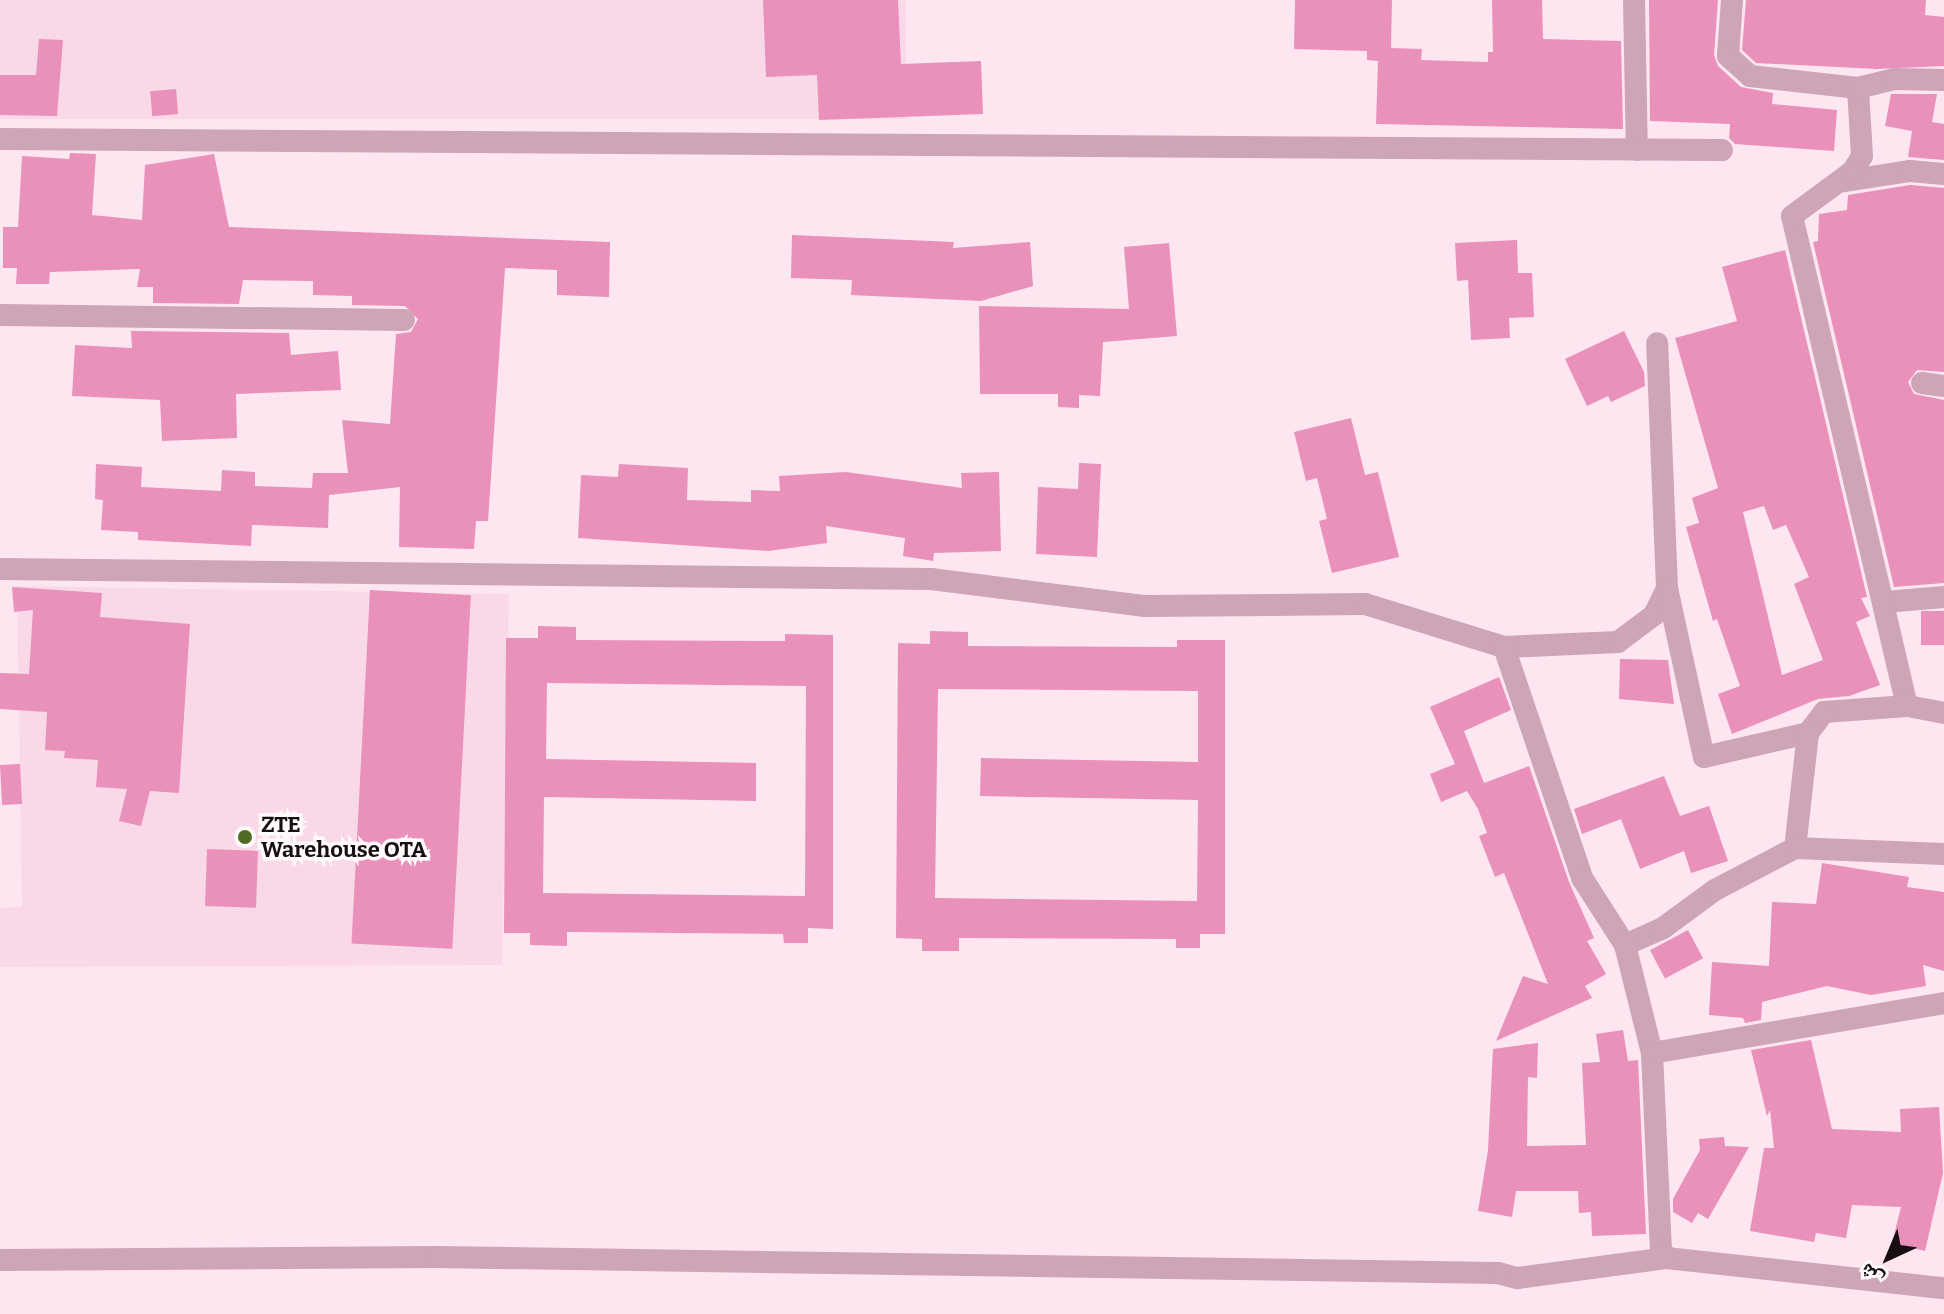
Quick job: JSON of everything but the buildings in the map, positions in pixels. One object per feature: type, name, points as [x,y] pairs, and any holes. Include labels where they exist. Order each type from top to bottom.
[{"type":"street","points":[[1634,0],[1637,150]]},
{"type":"street","points":[[1732,0],[1728,56],[1750,76],[1858,88],[1894,79],[1944,80]]},
{"type":"street","points":[[1858,88],[1862,156],[1837,183],[1792,216],[1907,706]]},
{"type":"street","points":[[0,139],[1112,142],[1722,150]]},
{"type":"street","points":[[1837,183],[1910,171],[1944,174]]},
{"type":"street","points":[[0,315],[404,320]]},
{"type":"street","points":[[1657,343],[1667,588],[1704,757],[1808,733]]},
{"type":"street","points":[[0,569],[931,579],[1145,606],[1365,604],[1504,647],[1618,642],[1654,615],[1667,588]]},
{"type":"street","points":[[1885,602],[1944,597]]},
{"type":"street","points":[[1504,647],[1582,878],[1625,945],[1652,1053],[1661,1249],[1666,1258]]},
{"type":"street","points":[[1795,848],[1808,733],[1824,712],[1907,706],[1944,713]]},
{"type":"street","points":[[1625,945],[1663,928],[1715,890],[1795,848],[1944,854]]},
{"type":"street","points":[[1652,1053],[1944,1003]]},
{"type":"street","points":[[0,1260],[435,1257],[1498,1273],[1517,1278],[1666,1258],[1944,1288]]},
{"type":"shaded area","points":[[0,0],[906,0],[906,119],[0,119]]},
{"type":"shaded area","points":[[17,586],[509,594],[502,965],[0,967],[0,908],[22,907]]},
{"type":"place","name":"ZTE Warehouse OTA","points":[[245,837]]}]
